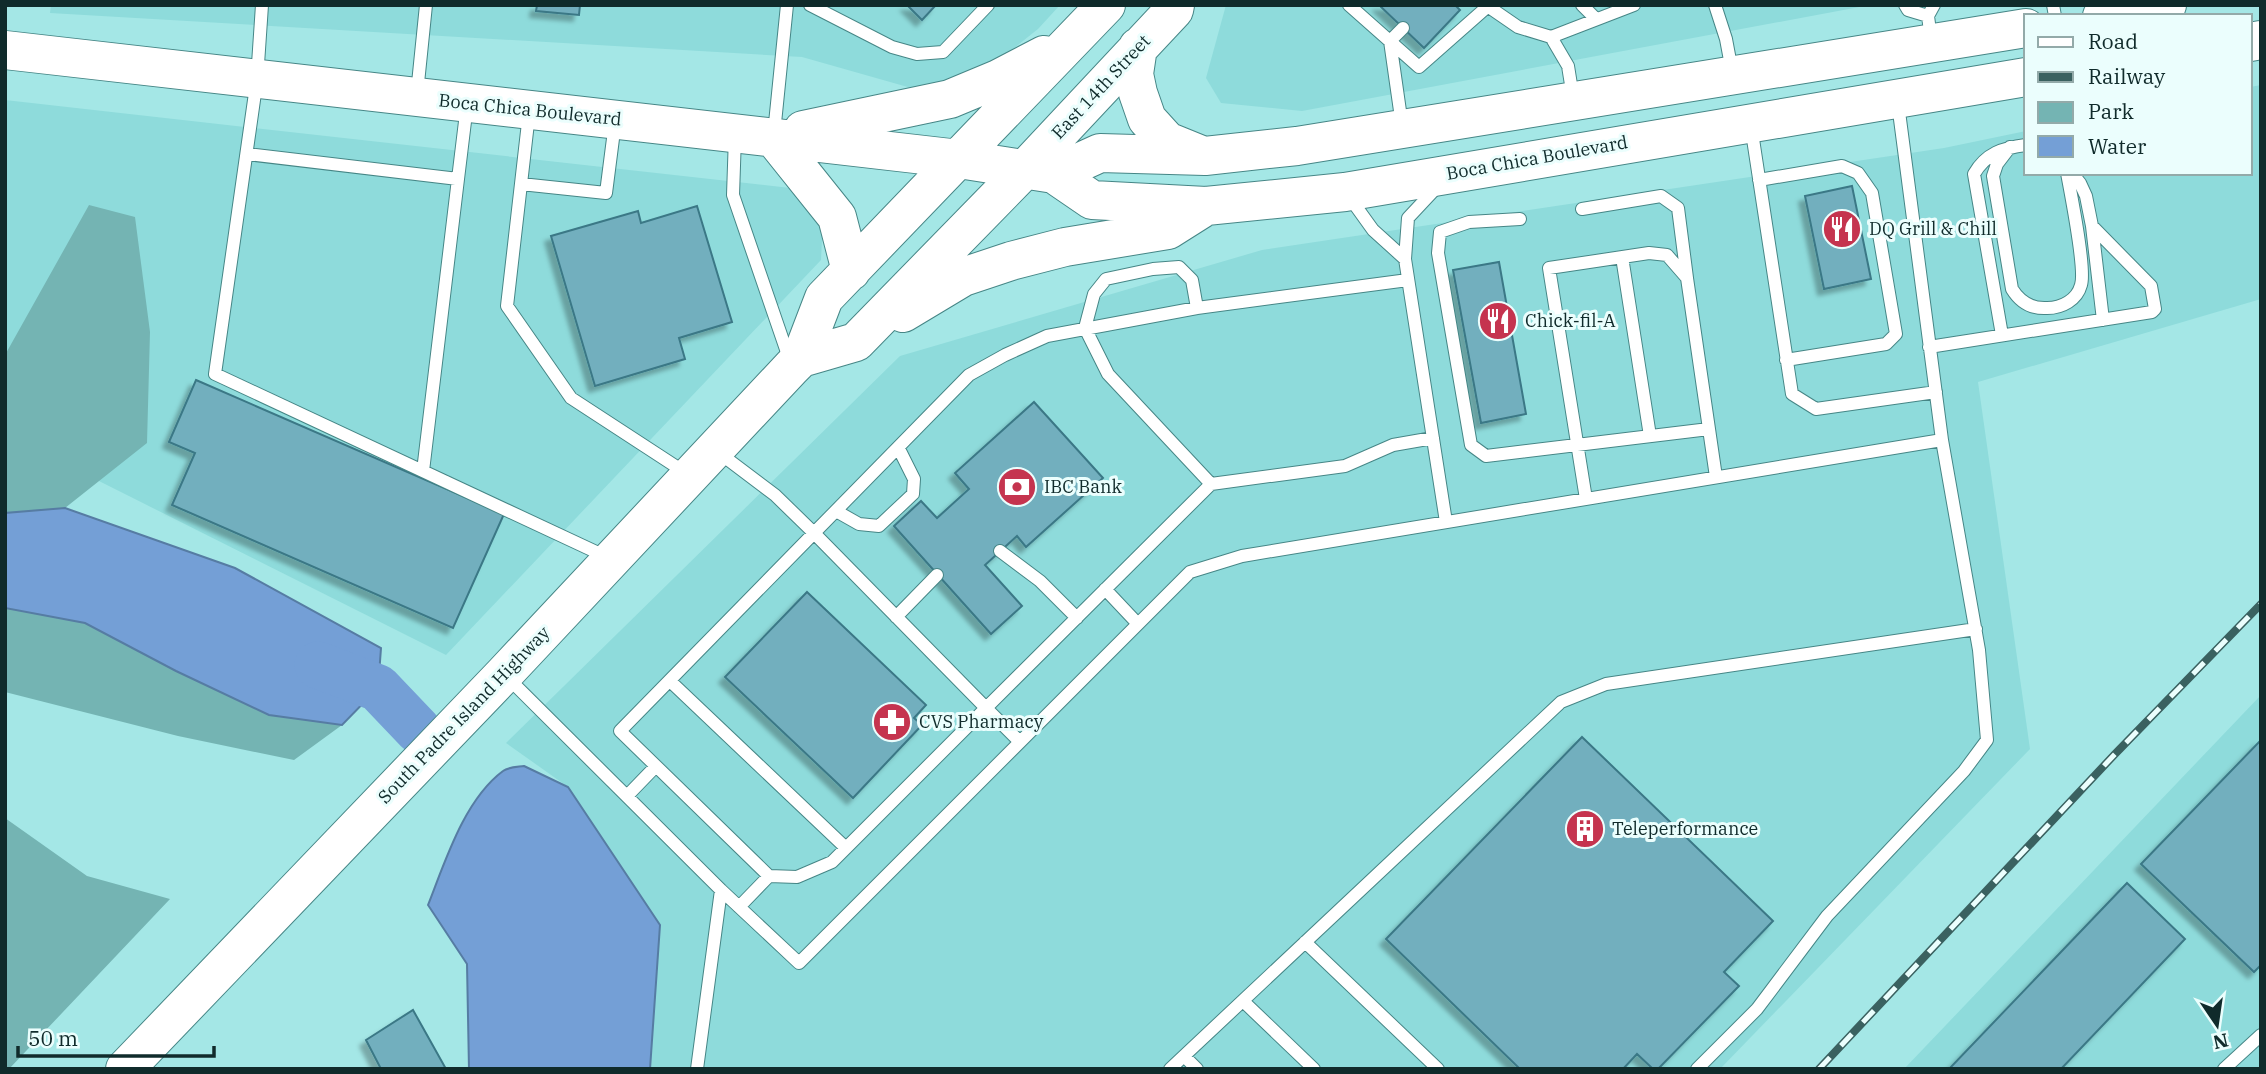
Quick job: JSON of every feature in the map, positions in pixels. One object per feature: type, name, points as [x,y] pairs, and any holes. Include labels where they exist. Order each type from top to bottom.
[{"type":"main road","points":[[960,159],[1106,5]]},
{"type":"main road","name":"East 14th Street","points":[[1040,171],[1138,47],[1174,10],[1175,5]]},
{"type":"main road","points":[[1040,171],[1100,153],[1205,156],[1297,146],[1733,75],[1931,21],[2024,28]]},
{"type":"main road","points":[[851,271],[837,217],[774,137],[950,99],[998,79],[1074,39]]},
{"type":"main road","points":[[1138,47],[1134,74],[1147,119],[1167,141],[1205,156]]},
{"type":"main road","name":"Boca Chica Boulevard","points":[[5,50],[960,159],[1040,171],[1092,200],[1206,206],[1345,192],[2024,77]]},
{"type":"main road","name":"South Padre Island Highway","points":[[125,1069],[504,674],[797,363],[824,298],[960,159]]},
{"type":"main road","name":"South Padre Island Highway","points":[[797,363],[856,341],[1040,171]]},
{"type":"main road","points":[[856,341],[963,277],[1065,247],[1168,230],[1206,206]]},
{"type":"lane","points":[[262,5],[257,79],[215,374],[612,559]]},
{"type":"lane","points":[[416,97],[426,5]]},
{"type":"lane","points":[[774,137],[787,5]]},
{"type":"lane","points":[[810,5],[892,47],[917,54],[943,52],[988,5]]},
{"type":"lane","points":[[1349,5],[1419,67],[1486,6],[1518,27],[1551,37],[1634,5]]},
{"type":"lane","points":[[1360,15],[1370,5]]},
{"type":"lane","points":[[1582,5],[1595,19]]},
{"type":"lane","points":[[1715,5],[1726,38],[1733,75]]},
{"type":"lane","points":[[1905,5],[1908,10],[1931,21]]},
{"type":"lane","points":[[1390,41],[1403,28]]},
{"type":"lane","points":[[1551,37],[1568,66],[1574,101]]},
{"type":"lane","points":[[1390,41],[1403,129]]},
{"type":"lane","points":[[1697,1069],[1757,1009],[1827,916],[1964,771],[1987,740],[1976,629],[1942,440],[1897,98]]},
{"type":"lane","points":[[423,471],[467,103]]},
{"type":"lane","points":[[530,110],[507,306],[571,398],[702,463],[775,495],[1020,742]]},
{"type":"lane","points":[[521,184],[606,193],[615,119]]},
{"type":"lane","points":[[1750,123],[1792,394],[1816,409],[1936,392]]},
{"type":"lane","points":[[735,133],[733,195],[797,363]]},
{"type":"lane","points":[[2002,335],[1974,174],[1982,161],[1994,152],[2024,145]]},
{"type":"lane","points":[[2010,147],[1997,164],[1993,176],[2012,289],[2019,301],[2030,306],[2061,306],[2071,300],[2082,284],[2070,175]]},
{"type":"lane","points":[[247,154],[458,179]]},
{"type":"lane","points":[[1759,180],[1842,166],[1858,173],[1872,193],[1896,334],[1886,344],[1786,360]]},
{"type":"lane","points":[[1446,522],[1405,259],[1408,218],[1450,173]]},
{"type":"lane","points":[[2072,175],[2080,183],[2086,196],[2103,320]]},
{"type":"lane","points":[[1345,192],[1373,230],[1405,259]]},
{"type":"lane","points":[[1582,209],[1661,197],[1678,208],[1716,477]]},
{"type":"lane","points":[[1520,219],[1469,222],[1440,232],[1438,253],[1471,445],[1486,456],[1709,429]]},
{"type":"lane","points":[[1930,346],[2152,312],[2155,309],[2151,286],[2092,226]]},
{"type":"lane","points":[[1586,499],[1549,268],[1649,253],[1667,255],[1687,278]]},
{"type":"lane","points":[[1622,257],[1650,436]]},
{"type":"lane","points":[[1197,308],[1192,280],[1179,267],[1153,269],[1106,279],[1094,294],[1085,328],[1108,374],[1211,484]]},
{"type":"lane","points":[[1408,279],[1197,308],[1085,328],[1047,337],[1005,355],[970,375],[620,731],[769,876],[797,877],[832,862],[1211,484],[1345,466],[1394,444],[1433,438]]},
{"type":"lane","points":[[504,674],[721,890],[799,963],[1190,572],[1242,556],[1942,440]]},
{"type":"lane","points":[[836,512],[859,524],[879,526],[913,494],[914,479],[898,449]]},
{"type":"lane","points":[[1000,551],[1040,581],[1077,618]]},
{"type":"lane","points":[[896,617],[937,575]]},
{"type":"lane","points":[[1105,589],[1138,624]]},
{"type":"lane","points":[[1170,1069],[1560,702],[1606,684],[1976,629]]},
{"type":"lane","points":[[670,681],[846,848]]},
{"type":"lane","points":[[627,796],[656,766]]},
{"type":"lane","points":[[739,907],[769,876]]},
{"type":"lane","points":[[697,1069],[721,890]]},
{"type":"lane","points":[[1305,942],[1438,1069]]},
{"type":"lane","points":[[1243,1001],[1314,1069]]},
{"type":"lane","points":[[2224,1069],[2261,1035]]},
{"type":"lane","points":[[1184,1056],[1197,1069]]},
{"type":"shaded area","points":[[51,5],[1060,5],[1038,29],[950,99],[802,57],[50,13]]},
{"type":"shaded area","points":[[1226,5],[1870,5],[1302,111],[1221,103],[1206,78]]},
{"type":"shaded area","points":[[2261,85],[2261,299],[1978,382],[2030,749],[1720,1069],[650,1069],[660,925],[568,787],[506,743],[900,356],[1262,250],[1944,148],[2024,131],[2024,175],[2252,175],[2252,87]]},
{"type":"shaded area","points":[[5,100],[799,189],[823,220],[821,260],[446,655],[79,471],[5,480]]},
{"type":"shaded area","points":[[2261,695],[2261,1069],[1904,1069]]},
{"type":"green space","points":[[89,205],[135,217],[150,332],[147,443],[65,508],[5,513],[5,355]]},
{"type":"green space","points":[[5,608],[85,623],[176,671],[269,715],[342,725],[294,760],[178,736],[5,692]]},
{"type":"green space","points":[[5,818],[87,876],[170,899],[9,1069],[5,1069]]},
{"type":"water","points":[[65,508],[235,568],[381,648],[378,688],[342,725],[269,715],[176,671],[85,623],[5,608],[5,513]]},
{"type":"water","points":[[524,766],[568,787],[660,925],[650,1069],[469,1069],[467,964],[428,905],[457,833],[477,798],[503,771]]},
{"type":"building","points":[[537,5],[580,5],[579,15],[536,11]]},
{"type":"building","points":[[907,5],[936,5],[922,20]]},
{"type":"building","points":[[1379,5],[1455,5],[1460,10],[1424,48]]},
{"type":"building","points":[[1852,186],[1871,279],[1824,289],[1805,196]]},
{"type":"building","points":[[697,206],[732,322],[679,338],[685,359],[595,386],[551,236],[638,211],[641,223]]},
{"type":"building","points":[[1499,262],[1526,414],[1481,423],[1453,270]]},
{"type":"building","points":[[196,380],[504,514],[453,628],[172,505],[195,453],[169,442]]},
{"type":"building","points":[[1034,402],[1103,478],[1026,547],[1017,536],[985,565],[1022,606],[991,634],[894,526],[921,501],[937,518],[969,489],[955,473]]},
{"type":"building","name":"CVS Pharmacy","points":[[807,592],[926,705],[914,718],[922,725],[853,798],[725,677]]},
{"type":"building","name":"Teleperformance","points":[[1582,737],[1773,921],[1724,972],[1739,986],[1658,1069],[1653,1069],[1637,1054],[1623,1069],[1520,1069],[1386,939]]},
{"type":"building","points":[[2261,740],[2261,965],[2254,972],[2141,864]]},
{"type":"building","points":[[2127,883],[2185,939],[2061,1069],[1949,1069]]},
{"type":"building","points":[[413,1010],[446,1069],[381,1069],[366,1040]]},
{"type":"waterway","points":[[318,665],[378,688],[418,730]]},
{"type":"railway","points":[[1819,1069],[2115,754],[2261,604]]},
{"type":"place","name":"DQ Grill & Chill","points":[[1842,229]]},
{"type":"place","name":"Chick-fil-A","points":[[1498,321]]},
{"type":"place","name":"IBC Bank","points":[[1017,487]]},
{"type":"place","name":"CVS Pharmacy","points":[[892,722]]},
{"type":"place","name":"Teleperformance","points":[[1585,829]]}]
